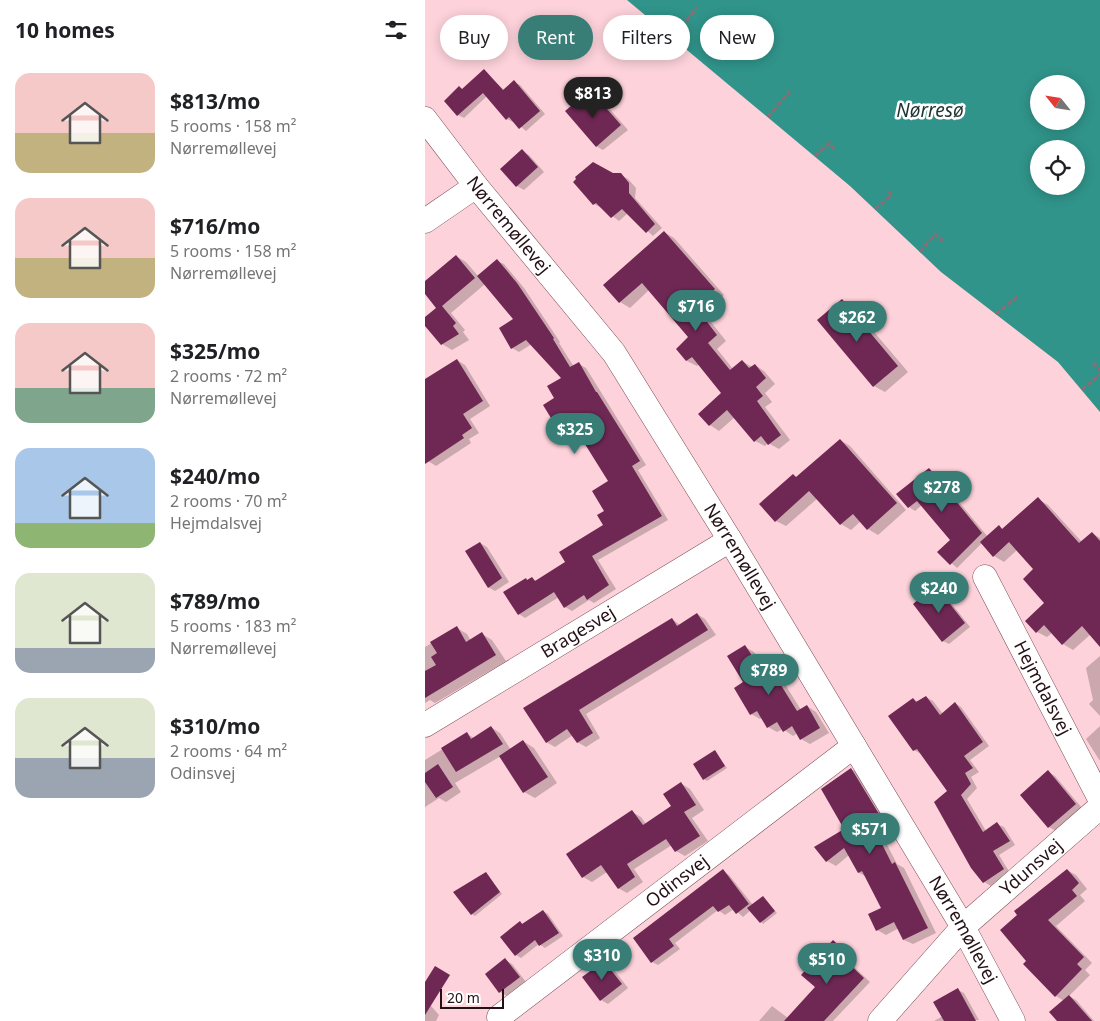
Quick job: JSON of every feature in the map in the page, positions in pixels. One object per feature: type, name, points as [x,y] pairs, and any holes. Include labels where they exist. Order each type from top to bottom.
[{"type":"street","name":"Nørremøllevej","points":[[425,119],[476,186],[614,353],[730,540],[963,927],[1013,1021]]},
{"type":"street","points":[[425,221],[476,186]]},
{"type":"street","name":"Bragesvej","points":[[425,725],[730,540]]},
{"type":"street","name":"Hejmdalsvej","points":[[985,577],[1100,800]]},
{"type":"street","name":"Odinsvej","points":[[499,1017],[854,746]]},
{"type":"street","name":"Ydunsvej","points":[[880,1021],[963,927],[1100,807]]},
{"type":"path","points":[[690,16],[697,7]]},
{"type":"path","points":[[768,117],[790,91]]},
{"type":"path","points":[[815,156],[829,143],[834,149]]},
{"type":"path","points":[[875,209],[891,195],[887,190]]},
{"type":"path","points":[[920,252],[935,234],[943,241]]},
{"type":"path","points":[[996,314],[1018,296]]},
{"type":"path","points":[[1093,363],[1100,370]]},
{"type":"path","points":[[1082,390],[1100,374]]},
{"type":"water","name":"Nørresø","points":[[627,0],[1100,0],[1100,412],[1058,362],[941,272],[850,186],[690,53],[690,15],[645,15]]},
{"type":"building","points":[[484,69],[503,90],[514,80],[540,111],[519,129],[509,117],[506,120],[483,93],[457,116],[444,101],[459,86],[462,89]]},
{"type":"building","points":[[593,93],[621,125],[596,147],[565,111],[583,96],[586,99]]},
{"type":"building","points":[[522,149],[538,167],[516,187],[500,169]]},
{"type":"building","points":[[593,162],[613,173],[621,173],[629,183],[629,193],[655,224],[646,233],[622,209],[611,218],[596,203],[593,205],[573,182],[576,179],[575,177]]},
{"type":"building","points":[[664,231],[715,289],[695,306],[717,335],[708,343],[730,370],[742,360],[749,368],[755,364],[766,378],[756,387],[763,396],[757,401],[781,435],[768,445],[761,436],[754,442],[727,410],[709,426],[698,414],[721,393],[692,357],[686,361],[676,349],[688,337],[642,283],[619,303],[603,285]]},
{"type":"building","points":[[456,255],[475,278],[442,306],[456,323],[453,326],[459,334],[441,345],[425,326],[425,317],[436,308],[425,294],[425,281]]},
{"type":"building","points":[[497,259],[517,283],[554,338],[570,367],[579,362],[640,461],[632,466],[662,516],[592,556],[609,585],[587,600],[584,595],[564,608],[554,592],[518,615],[503,592],[526,578],[527,580],[532,577],[535,581],[565,562],[559,552],[603,525],[597,515],[604,511],[592,491],[608,481],[578,433],[565,441],[543,405],[554,398],[547,386],[561,378],[526,340],[511,349],[499,328],[513,319],[477,276]]},
{"type":"building","points":[[842,299],[898,366],[873,387],[817,320]]},
{"type":"building","points":[[457,359],[483,401],[463,414],[472,428],[462,435],[464,438],[425,464],[425,379]]},
{"type":"building","points":[[840,439],[897,503],[867,530],[853,514],[840,525],[809,491],[775,522],[759,504],[793,474],[796,477]]},
{"type":"building","points":[[929,468],[982,533],[950,565],[937,552],[950,540],[917,501],[908,508],[896,494]]},
{"type":"building","points":[[1038,497],[1079,543],[1092,532],[1100,541],[1100,647],[1082,626],[1062,645],[1044,625],[1036,633],[1025,621],[1044,603],[1023,579],[1033,569],[1009,542],[993,557],[980,542],[999,525],[1002,529]]},
{"type":"building","points":[[480,542],[502,578],[488,588],[465,551]]},
{"type":"building","points":[[935,585],[965,623],[942,642],[913,604]]},
{"type":"building","points":[[697,613],[708,630],[579,710],[593,733],[577,743],[567,729],[546,743],[523,708],[672,618],[677,626]]},
{"type":"building","points":[[457,626],[466,642],[482,632],[496,655],[425,698],[425,671],[436,665],[431,657],[437,653],[430,642]]},
{"type":"building","points":[[745,645],[759,666],[766,661],[797,711],[807,705],[820,728],[800,740],[792,726],[783,732],[777,722],[767,728],[757,711],[750,715],[734,688],[743,682],[727,656]]},
{"type":"building","points":[[926,696],[940,715],[955,702],[983,742],[964,756],[973,768],[965,773],[971,784],[961,795],[983,832],[997,822],[1010,841],[993,851],[1004,869],[983,883],[971,868],[934,802],[947,791],[917,749],[913,751],[888,716],[913,698],[916,702]]},
{"type":"building","points":[[491,726],[503,744],[456,772],[441,748],[467,732],[471,739]]},
{"type":"building","points":[[523,740],[548,777],[523,793],[499,756]]},
{"type":"building","points":[[715,750],[725,766],[703,780],[693,764]]},
{"type":"building","points":[[438,764],[453,787],[436,798],[425,782],[425,773]]},
{"type":"building","points":[[851,768],[882,819],[874,824],[878,831],[876,832],[892,864],[895,862],[928,928],[903,940],[894,922],[876,931],[868,914],[881,908],[862,871],[858,873],[844,848],[826,862],[814,847],[844,829],[821,789]]},
{"type":"building","points":[[1048,770],[1076,804],[1048,828],[1020,795]]},
{"type":"building","points":[[681,782],[696,805],[684,812],[700,836],[675,852],[666,839],[627,864],[635,877],[618,889],[601,865],[582,878],[566,854],[632,810],[643,825],[671,806],[663,794]]},
{"type":"building","points":[[723,869],[749,904],[736,914],[729,905],[718,912],[713,906],[669,939],[674,946],[651,963],[633,938]]},
{"type":"building","points":[[1067,869],[1079,883],[1072,890],[1077,896],[1048,920],[1084,957],[1077,964],[1082,969],[1055,997],[1023,964],[1026,961],[1000,930],[1017,915],[1014,911]]},
{"type":"building","points":[[486,872],[500,892],[471,915],[453,892]]},
{"type":"building","points":[[763,896],[775,911],[760,923],[747,908]]},
{"type":"building","points":[[543,910],[559,933],[539,946],[535,940],[515,956],[500,937],[520,921],[522,924]]},
{"type":"building","points":[[833,940],[848,954],[844,959],[864,978],[824,1021],[784,1021],[815,987],[801,975]]},
{"type":"building","points":[[505,958],[520,977],[499,993],[485,974]]},
{"type":"building","points":[[604,961],[622,984],[600,1001],[582,977]]},
{"type":"building","points":[[435,966],[450,975],[425,1015],[425,982]]},
{"type":"building","points":[[958,988],[976,1021],[944,1021],[933,1002]]},
{"type":"building","points":[[1069,995],[1092,1021],[1057,1021],[1049,1012]]}]
